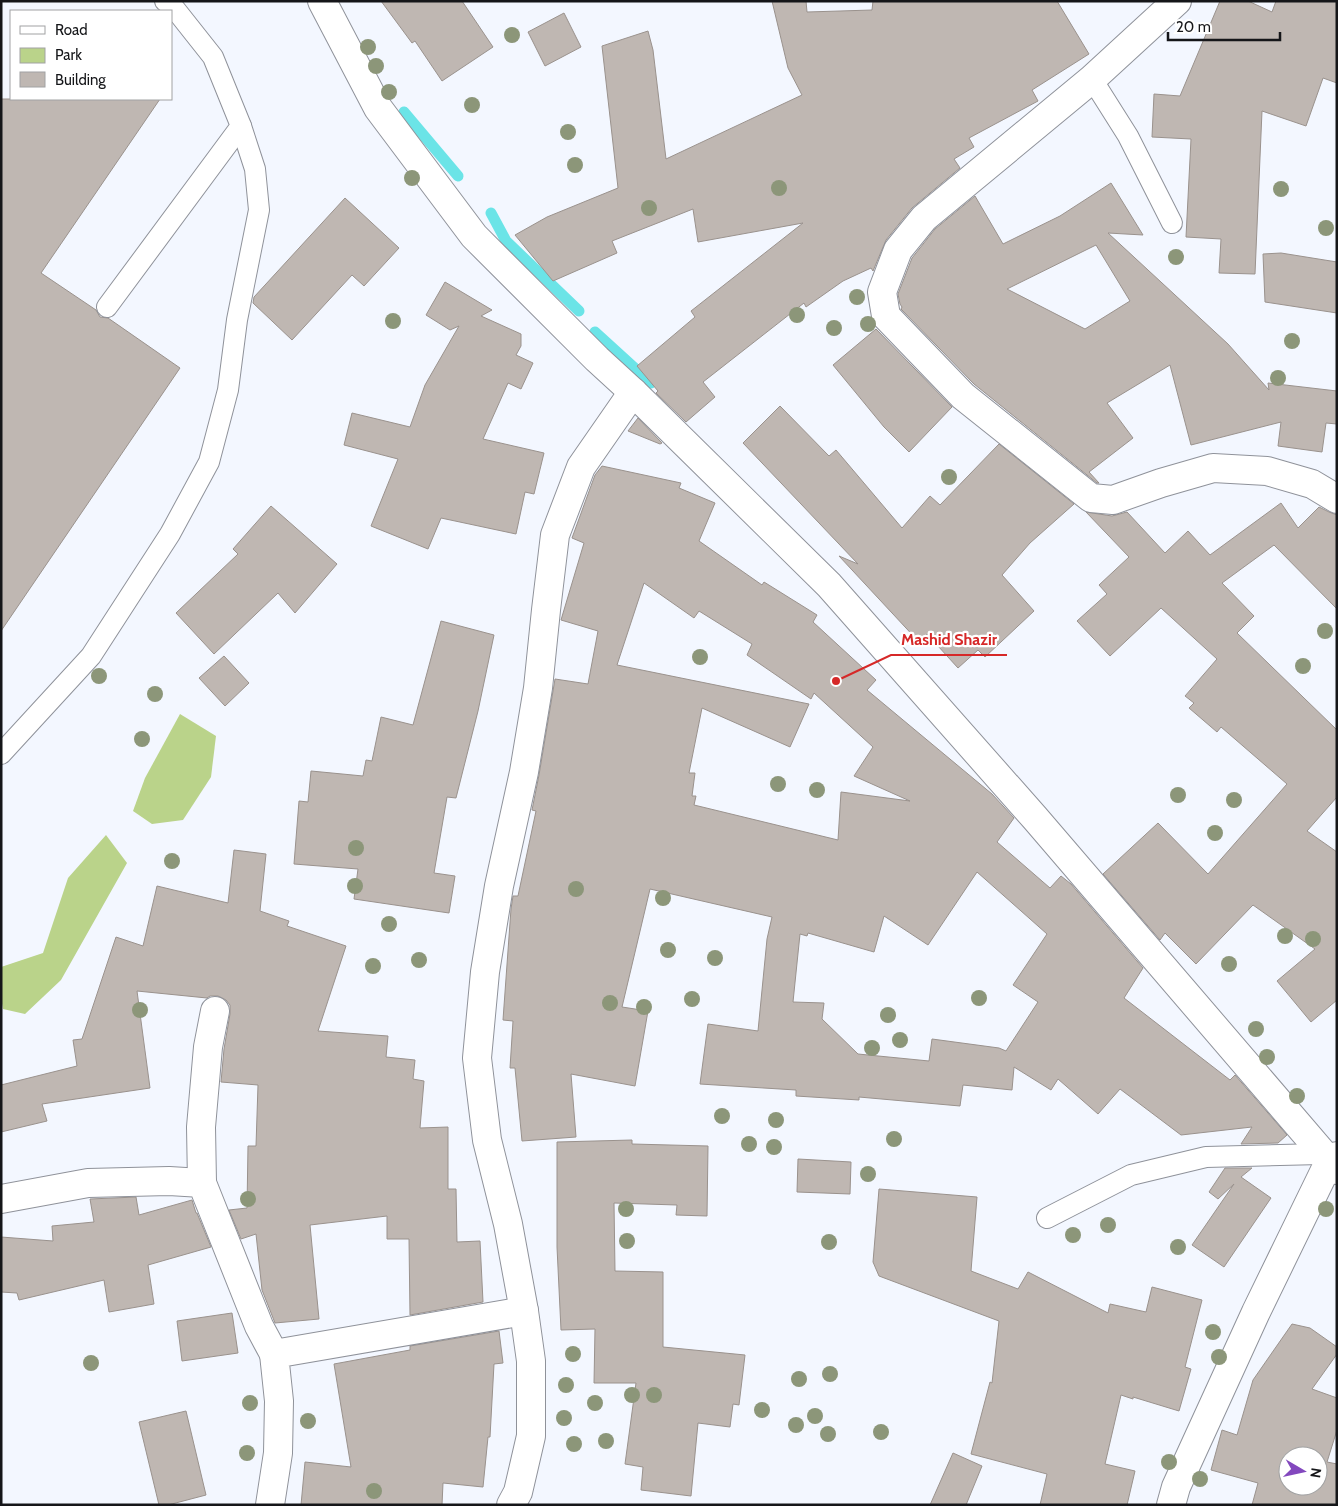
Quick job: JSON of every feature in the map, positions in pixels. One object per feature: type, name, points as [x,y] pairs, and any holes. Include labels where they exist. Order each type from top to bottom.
[{"type":"street","points":[[322,1],[378,108],[474,236],[829,585],[1035,818],[1331,1160],[1256,1312],[1176,1488],[1171,1505]]},
{"type":"street","points":[[1177,1],[1092,79],[924,218],[898,250],[882,292],[886,316],[962,396],[1091,498],[1113,500],[1161,483],[1213,468],[1267,471],[1312,484],[1337,499]]},
{"type":"street","points":[[511,1505],[518,1492],[531,1436],[531,1361],[508,1224],[487,1140],[476,1058],[484,972],[499,886],[524,772],[538,688],[555,535],[581,467],[633,392]]},
{"type":"street","points":[[215,1011],[208,1047],[200,1127],[202,1183],[259,1326],[274,1354],[279,1401],[278,1453],[270,1505]]},
{"type":"street","points":[[1,1199],[88,1183],[169,1181],[202,1183]]},
{"type":"street","points":[[274,1354],[524,1311]]},
{"type":"lane","points":[[1,754],[91,656],[170,534],[209,462],[228,390],[238,320],[259,210],[255,169],[241,126],[213,57],[175,9],[165,1]]},
{"type":"lane","points":[[1092,79],[1128,136],[1172,223]]},
{"type":"lane","points":[[107,307],[241,126]]},
{"type":"lane","points":[[1047,1218],[1130,1176],[1206,1157],[1331,1160]]},
{"type":"green space","points":[[180,714],[216,736],[211,777],[183,820],[152,824],[133,811],[145,778]]},
{"type":"green space","points":[[106,835],[127,863],[61,980],[25,1014],[3,1009],[1,967],[43,953],[68,878]]},
{"type":"building","points":[[381,1],[462,1],[493,47],[442,81],[415,41],[412,43]]},
{"type":"building","points":[[772,1],[806,1],[807,12],[872,10],[873,1],[1057,1],[1089,54],[1032,90],[1038,101],[969,138],[974,147],[954,159],[960,168],[912,208],[886,240],[873,271],[871,268],[843,281],[806,307],[804,303],[703,382],[715,397],[686,422],[656,393],[658,391],[637,366],[695,317],[691,311],[803,223],[698,242],[693,209],[612,241],[617,253],[553,281],[515,235],[547,217],[618,188],[602,46],[648,31],[653,50],[666,159],[802,95],[788,68]]},
{"type":"building","points":[[1220,1],[1248,1],[1272,12],[1276,1],[1337,1],[1337,83],[1323,78],[1306,126],[1262,111],[1255,274],[1219,273],[1221,239],[1186,237],[1191,139],[1152,137],[1154,94],[1180,96]]},
{"type":"building","points":[[564,13],[581,47],[545,66],[528,32]]},
{"type":"building","points":[[1,99],[159,100],[41,273],[96,310],[100,317],[108,318],[180,368],[1,631]]},
{"type":"building","points":[[1111,183],[1143,235],[1108,233],[1228,344],[1269,390],[1268,383],[1337,391],[1337,424],[1326,423],[1322,452],[1278,446],[1281,422],[1191,445],[1170,365],[1107,403],[1133,438],[1089,472],[1099,483],[1097,483],[974,384],[901,309],[898,294],[912,258],[935,229],[975,196],[1003,244],[1060,216]],"holes":[[[1096,245],[1130,301],[1085,329],[1007,289]]]},
{"type":"building","points":[[345,198],[399,248],[364,286],[352,275],[292,340],[253,303],[254,297]]},
{"type":"building","points":[[1281,253],[1337,262],[1337,313],[1265,302],[1263,254]]},
{"type":"building","points":[[445,282],[492,310],[481,316],[521,334],[521,346],[516,355],[533,363],[521,389],[508,383],[483,439],[544,453],[534,494],[525,492],[516,534],[441,518],[428,549],[371,526],[398,459],[344,445],[352,413],[410,427],[425,385],[459,326],[450,330],[426,315]]},
{"type":"building","points":[[876,329],[952,407],[909,452],[884,427],[833,365]]},
{"type":"building","points":[[780,406],[829,456],[836,450],[902,528],[930,496],[940,505],[999,444],[1074,504],[1030,543],[1002,575],[1034,611],[985,657],[978,650],[958,668],[927,634],[919,642],[839,556],[858,564],[743,443]]},
{"type":"building","points":[[638,418],[662,443],[660,444],[628,431]]},
{"type":"building","points":[[602,466],[681,483],[679,488],[715,503],[699,541],[762,585],[764,582],[817,615],[813,622],[876,680],[867,690],[992,794],[1014,818],[997,842],[1050,888],[1061,876],[1071,884],[1143,968],[1124,998],[1230,1080],[1235,1075],[1287,1135],[1278,1143],[1241,1144],[1252,1127],[1181,1135],[1120,1089],[1098,1114],[1058,1079],[1051,1090],[1014,1067],[1012,1090],[963,1085],[960,1106],[859,1097],[859,1100],[796,1096],[796,1090],[700,1084],[708,1024],[758,1031],[767,939],[772,917],[650,889],[622,1007],[648,1011],[635,1086],[571,1074],[576,1137],[522,1141],[515,1068],[510,1068],[513,1021],[503,1020],[511,909],[513,896],[518,896],[536,811],[532,810],[555,679],[588,684],[598,631],[561,620],[584,543],[572,538],[595,475]],"holes":[[[644,583],[694,618],[699,611],[752,644],[747,655],[811,699],[814,693],[873,747],[854,776],[910,801],[841,792],[838,840],[694,805],[696,796],[692,796],[695,773],[689,773],[702,708],[790,747],[809,704],[617,665]],[[977,872],[1047,934],[1013,985],[1038,1002],[1006,1051],[999,1048],[932,1039],[929,1061],[858,1054],[822,1019],[824,1003],[793,1002],[800,934],[807,936],[808,933],[874,952],[884,916],[928,945]]]},
{"type":"building","points":[[1281,503],[1298,528],[1319,507],[1337,515],[1337,609],[1274,545],[1222,583],[1254,616],[1237,633],[1337,730],[1337,797],[1307,831],[1337,852],[1337,1000],[1311,1022],[1277,981],[1315,949],[1253,905],[1196,964],[1165,933],[1160,940],[1103,874],[1158,823],[1208,874],[1287,784],[1221,727],[1217,732],[1189,708],[1194,703],[1185,696],[1217,659],[1161,608],[1110,656],[1077,621],[1107,594],[1099,585],[1129,557],[1086,512],[1112,516],[1127,512],[1165,553],[1188,531],[1210,555]]},
{"type":"building","points":[[271,506],[337,564],[295,613],[278,593],[214,654],[176,613],[238,554],[233,549]]},
{"type":"building","points":[[441,621],[494,635],[478,711],[456,798],[447,797],[434,873],[455,876],[449,913],[354,899],[358,869],[294,864],[299,801],[308,802],[311,771],[363,776],[366,760],[372,761],[381,717],[413,725]]},
{"type":"building","points":[[224,656],[249,683],[225,706],[199,678]]},
{"type":"building","points":[[234,850],[266,854],[260,911],[289,921],[287,926],[346,946],[318,1031],[388,1036],[386,1057],[415,1060],[413,1079],[424,1081],[420,1128],[448,1127],[448,1189],[456,1189],[457,1242],[480,1241],[483,1302],[410,1315],[409,1239],[387,1239],[387,1216],[310,1225],[319,1319],[275,1323],[262,1290],[256,1234],[241,1239],[229,1210],[247,1208],[248,1146],[256,1146],[258,1085],[221,1082],[230,1005],[226,1000],[218,996],[207,998],[137,991],[150,1088],[42,1104],[47,1121],[1,1132],[1,1085],[77,1066],[73,1040],[82,1039],[116,937],[143,946],[157,886],[228,903]]},
{"type":"building","points":[[632,1140],[632,1144],[708,1146],[707,1216],[676,1215],[677,1205],[614,1203],[615,1271],[663,1272],[663,1347],[745,1355],[739,1405],[733,1404],[730,1427],[698,1423],[691,1496],[641,1490],[643,1467],[625,1464],[636,1383],[594,1383],[595,1329],[561,1330],[557,1247],[557,1142]]},
{"type":"building","points":[[798,1159],[851,1162],[850,1194],[797,1192]]},
{"type":"building","points":[[1225,1168],[1252,1168],[1241,1177],[1271,1198],[1224,1267],[1192,1245],[1234,1184],[1218,1199],[1209,1192]]},
{"type":"building","points":[[879,1189],[977,1197],[971,1271],[1018,1289],[1028,1272],[1108,1313],[1110,1304],[1146,1312],[1152,1287],[1202,1300],[1185,1367],[1191,1369],[1179,1411],[1121,1395],[1105,1464],[1135,1471],[1127,1505],[1040,1505],[1047,1474],[971,1454],[990,1382],[992,1383],[999,1321],[879,1276],[873,1262]]},
{"type":"building","points":[[136,1197],[139,1215],[192,1200],[211,1247],[148,1265],[154,1304],[109,1312],[104,1280],[19,1300],[17,1293],[1,1292],[1,1237],[53,1241],[52,1226],[94,1222],[90,1199]]},
{"type":"building","points":[[232,1313],[238,1353],[182,1361],[177,1321]]},
{"type":"building","points":[[1292,1324],[1310,1328],[1337,1347],[1337,1354],[1312,1389],[1337,1398],[1337,1430],[1328,1459],[1328,1446],[1278,1446],[1278,1496],[1328,1496],[1328,1462],[1337,1464],[1337,1505],[1252,1505],[1258,1483],[1211,1470],[1222,1430],[1237,1435],[1253,1380]]},
{"type":"building","points":[[499,1331],[503,1363],[494,1364],[490,1437],[488,1437],[483,1487],[443,1483],[442,1505],[301,1505],[305,1462],[351,1467],[334,1364],[410,1350],[410,1346]]},
{"type":"building","points":[[186,1411],[206,1495],[168,1505],[159,1505],[139,1422]]},
{"type":"building","points":[[953,1453],[982,1466],[966,1505],[930,1505]]},
{"type":"waterway","points":[[404,112],[458,176]]},
{"type":"waterway","points":[[491,213],[506,241],[579,311]]},
{"type":"waterway","points":[[595,332],[651,383]]},
{"type":"place","name":"Mashid Shazir","points":[[836,681]]}]
